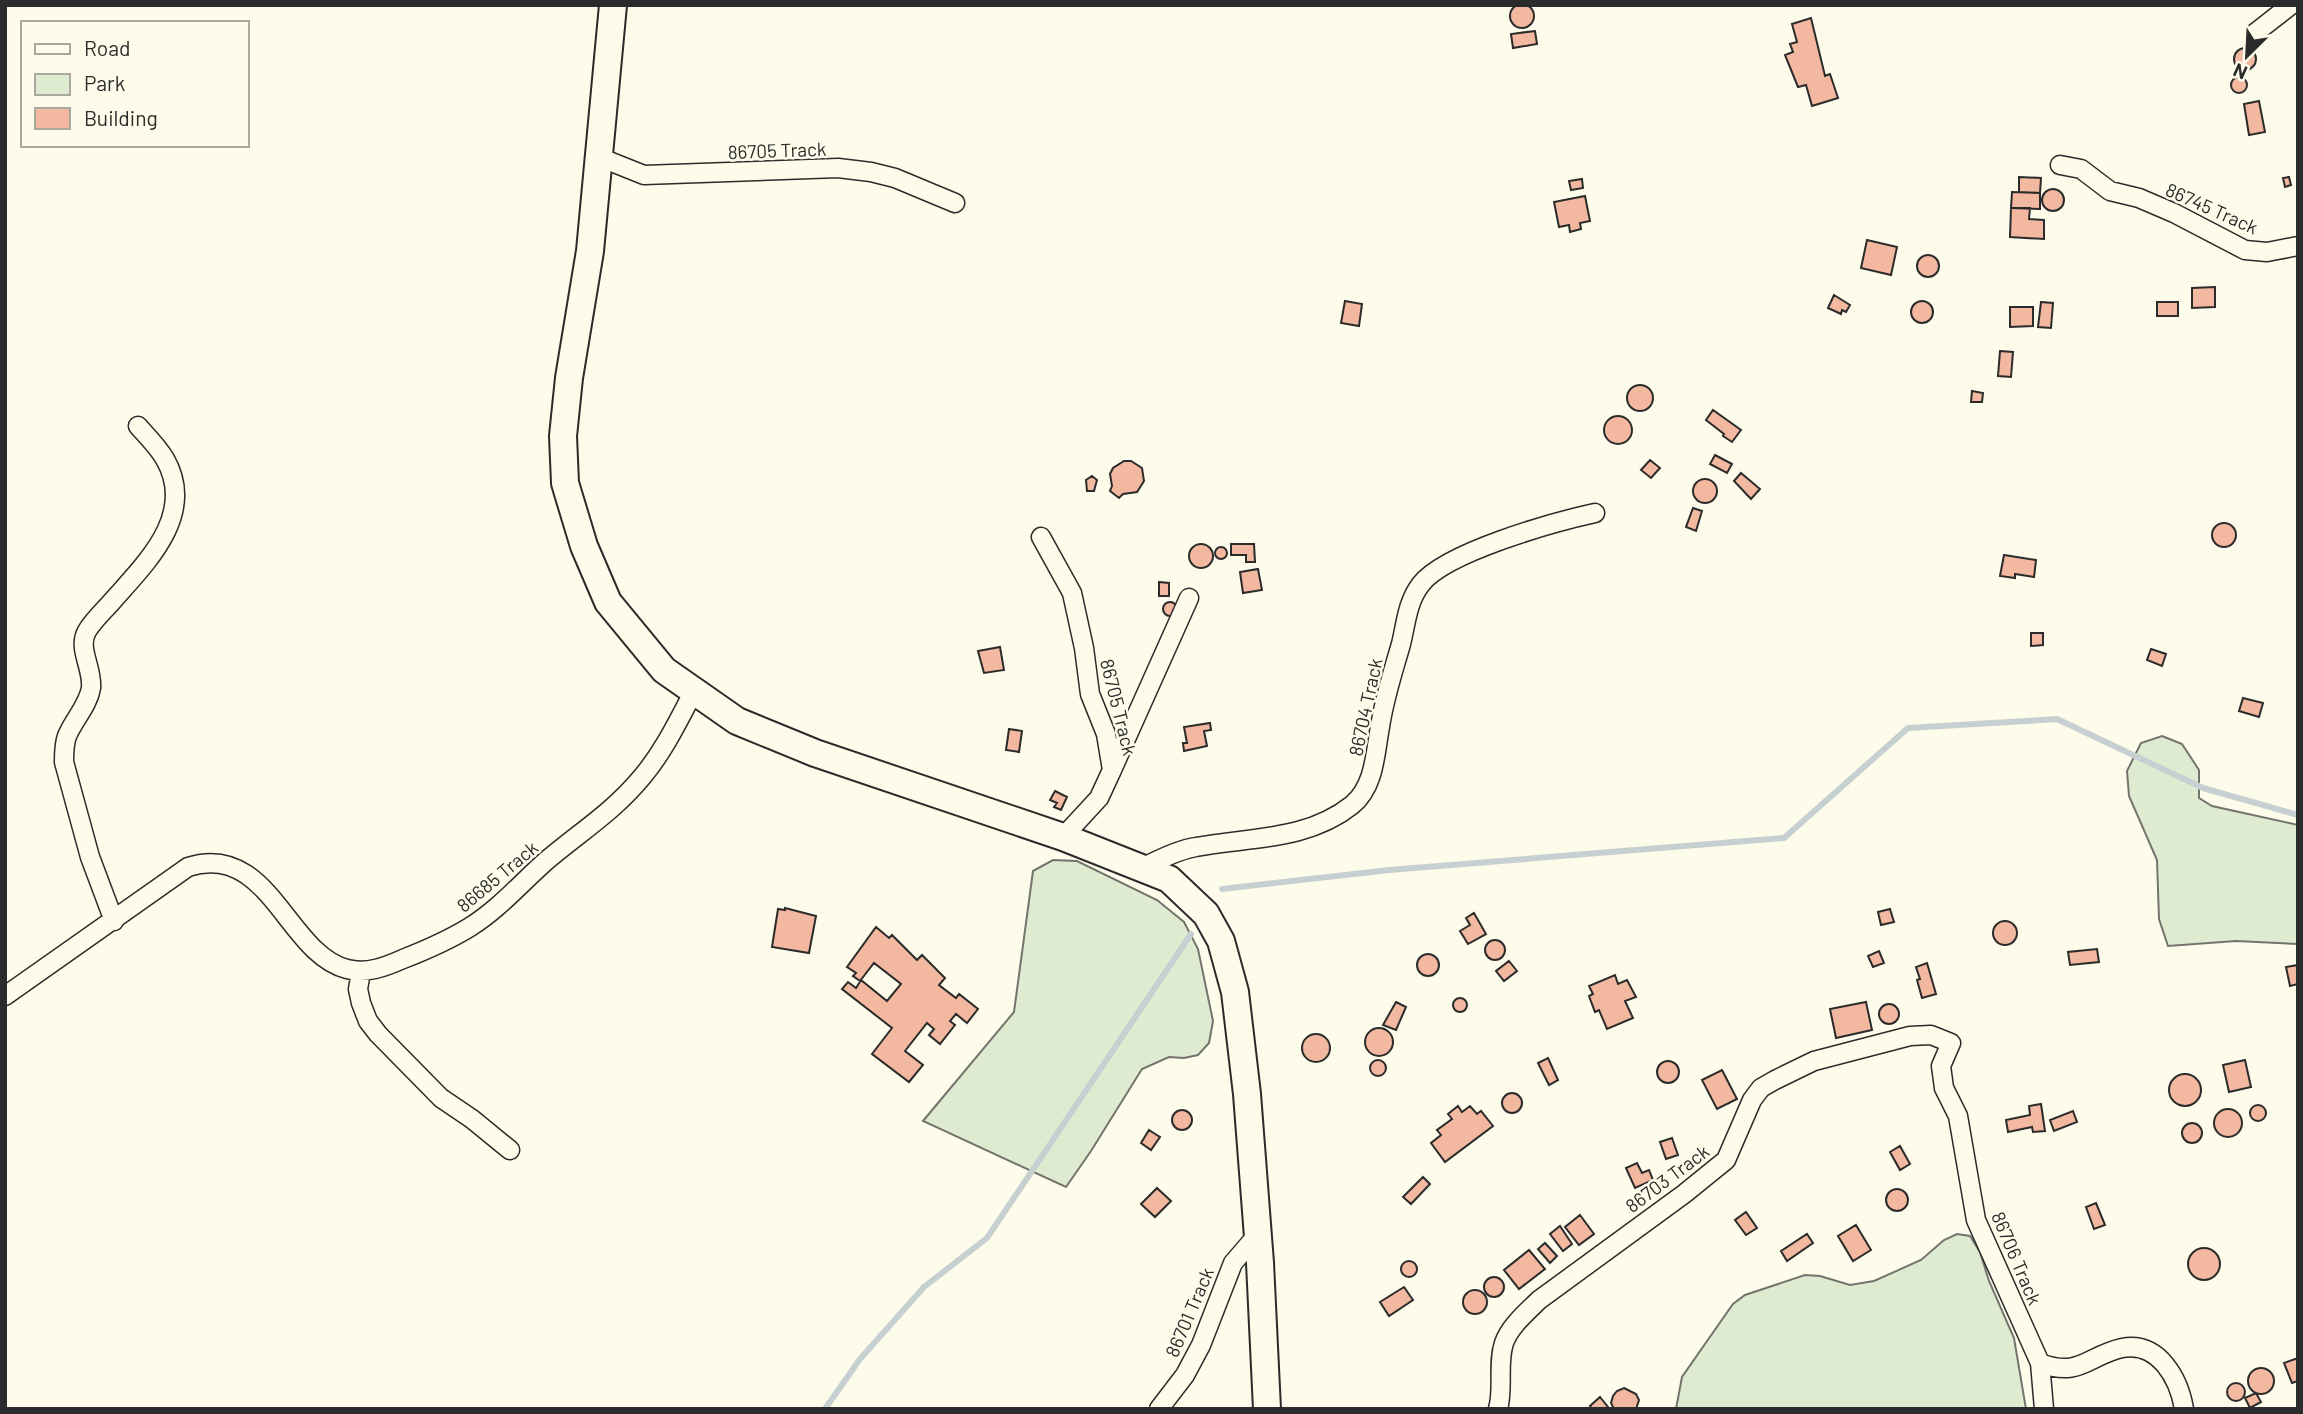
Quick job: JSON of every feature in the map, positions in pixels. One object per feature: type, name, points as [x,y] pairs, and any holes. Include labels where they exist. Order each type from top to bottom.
[{"type":"street","points":[[613,5],[590,251],[569,378],[563,436],[565,483],[584,546],[608,601],[664,670],[737,722],[816,753],[1063,838],[1169,879],[1206,914],[1222,941],[1235,992],[1247,1094],[1258,1234],[1267,1409]]},
{"type":"street","points":[[2255,33],[2291,5]]},
{"type":"street","name":"86705 Track","points":[[598,157],[644,175],[838,168],[871,172],[895,178],[955,203]]},
{"type":"street","name":"86745 Track","points":[[2060,165],[2081,169],[2110,191],[2139,198],[2162,208],[2245,250],[2267,252],[2298,246]]},
{"type":"street","points":[[114,921],[90,857],[71,779],[64,762],[64,750],[67,736],[90,692],[91,672],[82,647],[87,631],[148,561],[168,530],[176,506],[175,481],[165,458],[138,426]]},
{"type":"street","name":"86704 Track","points":[[1141,868],[1194,847],[1263,839],[1295,832],[1327,821],[1354,803],[1364,791],[1372,772],[1382,715],[1408,611],[1422,583],[1455,558],[1561,521],[1595,513]]},
{"type":"street","name":"86705 Track","points":[[1041,537],[1072,593],[1084,648],[1090,694],[1106,734],[1112,771],[1099,797],[1063,838]]},
{"type":"street","points":[[1112,771],[1189,598]]},
{"type":"street","name":"86685 Track","points":[[359,981],[470,927],[603,817],[661,753],[694,691]]},
{"type":"street","points":[[5,996],[188,867],[203,862],[219,862],[259,885],[321,955],[359,981],[368,1021],[378,1034],[441,1098],[510,1150]]},
{"type":"street","name":"86703 Track","points":[[1497,1409],[1501,1397],[1503,1345],[1518,1321],[1539,1300],[1726,1160],[1747,1110],[1761,1088],[1814,1061],[1910,1036],[1931,1035],[1951,1043]]},
{"type":"street","name":"86706 Track","points":[[1951,1043],[1941,1066],[1944,1088],[1958,1116],[1976,1220],[2040,1363],[2044,1409]]},
{"type":"street","name":"86701 Track","points":[[1159,1409],[1185,1375],[1201,1345],[1233,1263],[1258,1234]]},
{"type":"street","points":[[2040,1363],[2057,1370],[2071,1369],[2122,1348],[2141,1349],[2163,1360],[2181,1389],[2184,1409]]},
{"type":"green space","points":[[2162,736],[2182,744],[2199,770],[2199,798],[2212,806],[2298,825],[2298,944],[2236,941],[2168,946],[2159,919],[2157,860],[2129,796],[2127,771],[2141,743]]},
{"type":"green space","points":[[1053,860],[1077,861],[1157,900],[1184,922],[1198,949],[1213,1021],[1209,1043],[1198,1055],[1169,1057],[1142,1069],[1066,1187],[923,1121],[1014,1012],[1033,871]]},
{"type":"green space","points":[[1957,1234],[1970,1236],[1980,1252],[1989,1281],[2014,1338],[2026,1409],[1676,1409],[1682,1377],[1733,1304],[1745,1295],[1805,1275],[1820,1276],[1850,1285],[1874,1281],[1921,1260],[1944,1240]]},
{"type":"building","points":[[1517,4],[1527,4],[1534,11],[1534,21],[1527,28],[1517,28],[1510,21],[1510,11]]},
{"type":"building","points":[[1811,18],[1825,76],[1830,74],[1838,98],[1812,106],[1806,85],[1798,87],[1785,55],[1793,52],[1790,44],[1797,42],[1792,24]]},
{"type":"building","points":[[1535,31],[1537,44],[1513,48],[1511,34]]},
{"type":"building","points":[[2245,48],[2253,51],[2256,59],[2253,67],[2245,70],[2237,67],[2234,59],[2237,51]]},
{"type":"building","points":[[2236,77],[2242,77],[2247,85],[2245,91],[2236,93],[2231,88],[2231,82]]},
{"type":"building","points":[[2259,101],[2265,132],[2249,135],[2244,104]]},
{"type":"building","points":[[2019,177],[2041,178],[2040,193],[2019,192]]},
{"type":"building","points":[[2289,177],[2291,185],[2285,187],[2283,178]]},
{"type":"building","points":[[1582,179],[1583,188],[1571,190],[1569,181]]},
{"type":"building","points":[[2053,189],[2061,192],[2064,200],[2061,208],[2053,211],[2045,208],[2042,200],[2045,192]]},
{"type":"building","points":[[2012,192],[2040,193],[2040,209],[2011,208]]},
{"type":"building","points":[[1585,196],[1590,221],[1580,223],[1581,229],[1570,232],[1569,225],[1559,227],[1554,202]]},
{"type":"building","points":[[2011,208],[2030,208],[2029,219],[2044,220],[2044,239],[2010,237]]},
{"type":"building","points":[[1867,240],[1897,247],[1891,275],[1861,268]]},
{"type":"building","points":[[1928,255],[1936,258],[1939,266],[1936,274],[1928,277],[1920,274],[1917,266],[1920,258]]},
{"type":"building","points":[[2215,287],[2215,307],[2192,308],[2192,288]]},
{"type":"building","points":[[1834,295],[1850,305],[1846,312],[1842,310],[1841,314],[1828,308]]},
{"type":"building","points":[[1345,301],[1362,304],[1359,326],[1341,323]]},
{"type":"building","points":[[1922,301],[1930,304],[1933,312],[1930,320],[1922,323],[1914,320],[1911,312],[1914,304]]},
{"type":"building","points":[[2041,302],[2053,303],[2051,328],[2038,327]]},
{"type":"building","points":[[2157,302],[2178,302],[2178,316],[2157,316]]},
{"type":"building","points":[[2010,307],[2033,307],[2033,326],[2010,327]]},
{"type":"building","points":[[2000,351],[2013,352],[2011,377],[1998,376]]},
{"type":"building","points":[[1640,385],[1649,389],[1653,398],[1649,407],[1640,411],[1631,407],[1627,398],[1631,389]]},
{"type":"building","points":[[1972,391],[1983,393],[1982,402],[1971,402]]},
{"type":"building","points":[[1713,410],[1741,430],[1732,442],[1706,420]]},
{"type":"building","points":[[1618,416],[1628,420],[1632,430],[1628,440],[1618,444],[1608,440],[1604,430],[1608,420]]},
{"type":"building","points":[[1715,455],[1732,464],[1727,473],[1710,464]]},
{"type":"building","points":[[1650,460],[1660,468],[1651,478],[1641,470]]},
{"type":"building","points":[[1124,461],[1131,461],[1142,468],[1144,481],[1137,492],[1123,494],[1119,498],[1110,491],[1110,474],[1113,468]]},
{"type":"building","points":[[1741,473],[1760,489],[1751,499],[1734,481]]},
{"type":"building","points":[[1092,476],[1097,480],[1094,491],[1087,491],[1086,480]]},
{"type":"building","points":[[1705,479],[1713,483],[1717,491],[1713,499],[1705,503],[1697,499],[1693,491],[1697,483]]},
{"type":"building","points":[[1693,508],[1702,511],[1696,531],[1686,527]]},
{"type":"building","points":[[2224,523],[2235,530],[2236,535],[2229,546],[2224,547],[2213,540],[2212,535],[2219,524]]},
{"type":"building","points":[[1196,544],[1206,544],[1213,551],[1213,561],[1206,568],[1196,568],[1189,561],[1189,551]]},
{"type":"building","points":[[1231,544],[1254,544],[1255,562],[1246,562],[1246,555],[1231,555]]},
{"type":"building","points":[[1221,547],[1227,553],[1221,559],[1215,553]]},
{"type":"building","points":[[2004,555],[2036,560],[2034,577],[2015,574],[2015,578],[2000,576]]},
{"type":"building","points":[[1258,569],[1262,590],[1243,593],[1240,572]]},
{"type":"building","points":[[1159,582],[1169,583],[1169,596],[1159,596]]},
{"type":"building","points":[[1170,602],[1175,604],[1175,614],[1170,616],[1165,614],[1163,609],[1165,604]]},
{"type":"building","points":[[2031,633],[2043,633],[2043,645],[2031,646]]},
{"type":"building","points":[[1000,647],[1004,670],[984,673],[978,651]]},
{"type":"building","points":[[2151,649],[2166,654],[2162,666],[2147,660]]},
{"type":"building","points":[[2243,698],[2263,703],[2259,717],[2239,711]]},
{"type":"building","points":[[1210,723],[1211,730],[1204,731],[1207,746],[1184,751],[1183,743],[1187,743],[1184,727]]},
{"type":"building","points":[[1009,729],[1022,731],[1019,752],[1006,750]]},
{"type":"building","points":[[1055,791],[1067,797],[1061,810],[1054,807],[1057,803],[1050,800]]},
{"type":"building","points":[[785,908],[816,916],[809,953],[772,947],[778,909]]},
{"type":"building","points":[[1890,909],[1894,922],[1881,925],[1878,912]]},
{"type":"building","points":[[1474,913],[1486,934],[1468,944],[1460,931],[1470,925],[1466,918]]},
{"type":"building","points":[[2005,921],[2014,924],[2017,933],[2014,942],[2005,945],[1996,942],[1993,933],[1996,924]]},
{"type":"building","points":[[876,927],[889,938],[892,935],[917,960],[922,955],[945,978],[939,985],[956,998],[959,994],[978,1009],[967,1023],[956,1014],[950,1021],[955,1025],[940,1044],[929,1035],[934,1029],[927,1023],[905,1051],[923,1065],[909,1082],[872,1054],[892,1028],[842,989],[848,982],[856,988],[861,980],[887,1001],[901,984],[874,963],[860,981],[853,976],[856,973],[847,967]]},
{"type":"building","points":[[1495,940],[1502,943],[1505,950],[1502,957],[1495,960],[1488,957],[1485,950],[1488,943]]},
{"type":"building","points":[[2097,949],[2099,962],[2070,965],[2068,952]]},
{"type":"building","points":[[1879,951],[1884,963],[1873,967],[1868,956]]},
{"type":"building","points":[[1428,954],[1436,957],[1439,965],[1436,973],[1428,976],[1420,973],[1417,965],[1420,957]]},
{"type":"building","points":[[1509,961],[1517,971],[1504,981],[1496,971]]},
{"type":"building","points":[[1927,963],[1936,994],[1922,998],[1916,967]]},
{"type":"building","points":[[2298,965],[2298,984],[2290,986],[2286,967]]},
{"type":"building","points":[[1615,975],[1618,984],[1627,980],[1636,997],[1625,1001],[1633,1018],[1607,1029],[1599,1010],[1595,1012],[1589,996],[1593,994],[1589,986]]},
{"type":"building","points":[[1457,998],[1463,998],[1467,1005],[1463,1012],[1457,1012],[1453,1008],[1453,1002]]},
{"type":"building","points":[[1396,1002],[1406,1007],[1396,1030],[1383,1025]]},
{"type":"building","points":[[1866,1002],[1872,1030],[1836,1038],[1830,1009]]},
{"type":"building","points":[[1889,1004],[1896,1007],[1899,1014],[1896,1021],[1889,1024],[1882,1021],[1879,1014],[1882,1007]]},
{"type":"building","points":[[1379,1028],[1389,1032],[1393,1042],[1389,1052],[1379,1056],[1369,1052],[1365,1042],[1369,1032]]},
{"type":"building","points":[[1316,1034],[1326,1038],[1330,1048],[1326,1058],[1316,1062],[1306,1058],[1302,1048],[1306,1038]]},
{"type":"building","points":[[1548,1058],[1558,1080],[1549,1085],[1538,1063]]},
{"type":"building","points":[[1378,1060],[1386,1068],[1378,1076],[1370,1068]]},
{"type":"building","points":[[2245,1060],[2251,1087],[2229,1092],[2223,1065]]},
{"type":"building","points":[[1668,1061],[1676,1064],[1679,1072],[1676,1080],[1668,1083],[1660,1080],[1657,1072],[1660,1064]]},
{"type":"building","points":[[1722,1070],[1737,1099],[1717,1109],[1702,1080]]},
{"type":"building","points":[[2185,1074],[2196,1079],[2201,1090],[2196,1101],[2185,1106],[2174,1101],[2169,1090],[2174,1079]]},
{"type":"building","points":[[1508,1093],[1516,1093],[1522,1103],[1516,1113],[1508,1113],[1502,1107],[1502,1099]]},
{"type":"building","points":[[2041,1104],[2045,1131],[2033,1132],[2032,1127],[2008,1132],[2006,1120],[2030,1115],[2029,1106]]},
{"type":"building","points":[[2258,1105],[2264,1107],[2264,1119],[2258,1121],[2252,1119],[2250,1113],[2252,1107]]},
{"type":"building","points":[[1458,1106],[1462,1112],[1470,1106],[1477,1114],[1481,1111],[1493,1126],[1445,1162],[1431,1143],[1441,1135],[1437,1130],[1452,1119],[1448,1114]]},
{"type":"building","points":[[2228,1109],[2238,1113],[2242,1123],[2238,1133],[2228,1137],[2218,1133],[2214,1123],[2218,1113]]},
{"type":"building","points":[[1178,1110],[1186,1110],[1192,1120],[1186,1130],[1178,1130],[1172,1124],[1172,1116]]},
{"type":"building","points":[[2073,1111],[2077,1122],[2054,1131],[2050,1120]]},
{"type":"building","points":[[2192,1123],[2199,1126],[2202,1133],[2199,1140],[2192,1143],[2185,1140],[2182,1133],[2185,1126]]},
{"type":"building","points":[[1149,1130],[1160,1137],[1151,1150],[1141,1143]]},
{"type":"building","points":[[1672,1138],[1678,1155],[1666,1159],[1660,1142]]},
{"type":"building","points":[[1900,1146],[1910,1164],[1900,1170],[1890,1152]]},
{"type":"building","points":[[1637,1163],[1642,1173],[1649,1170],[1653,1180],[1635,1188],[1626,1168]]},
{"type":"building","points":[[1423,1177],[1430,1184],[1411,1204],[1403,1197]]},
{"type":"building","points":[[1157,1188],[1171,1201],[1155,1217],[1141,1204]]},
{"type":"building","points":[[1897,1189],[1905,1192],[1908,1200],[1905,1208],[1897,1211],[1889,1208],[1886,1200],[1889,1192]]},
{"type":"building","points":[[2096,1203],[2105,1225],[2094,1229],[2086,1207]]},
{"type":"building","points":[[1746,1212],[1757,1228],[1746,1235],[1735,1220]]},
{"type":"building","points":[[1580,1215],[1594,1234],[1579,1245],[1565,1227]]},
{"type":"building","points":[[1856,1225],[1871,1250],[1853,1261],[1838,1236]]},
{"type":"building","points":[[1560,1226],[1572,1244],[1563,1251],[1550,1234]]},
{"type":"building","points":[[1807,1234],[1813,1243],[1787,1261],[1781,1251]]},
{"type":"building","points":[[1545,1243],[1557,1256],[1550,1263],[1538,1249]]},
{"type":"building","points":[[2204,1248],[2216,1252],[2220,1264],[2216,1276],[2204,1280],[2192,1276],[2188,1264],[2192,1252]]},
{"type":"building","points":[[1529,1250],[1545,1269],[1519,1289],[1504,1270]]},
{"type":"building","points":[[1406,1261],[1412,1261],[1417,1269],[1415,1275],[1406,1277],[1401,1272],[1401,1266]]},
{"type":"building","points":[[1494,1277],[1501,1280],[1504,1287],[1501,1294],[1494,1297],[1487,1294],[1484,1287],[1487,1280]]},
{"type":"building","points":[[1404,1287],[1413,1300],[1389,1316],[1380,1302]]},
{"type":"building","points":[[1475,1290],[1483,1294],[1487,1302],[1483,1310],[1475,1314],[1467,1310],[1463,1302],[1467,1294]]},
{"type":"building","points":[[2298,1358],[2298,1381],[2292,1383],[2284,1363]]},
{"type":"building","points":[[2261,1368],[2270,1372],[2274,1381],[2270,1390],[2261,1394],[2252,1390],[2248,1381],[2252,1372]]},
{"type":"building","points":[[2232,1383],[2240,1383],[2245,1392],[2243,1399],[2232,1401],[2227,1396],[2227,1388]]},
{"type":"building","points":[[1624,1388],[1636,1394],[1639,1400],[1636,1409],[1614,1409],[1611,1403],[1613,1396]]},
{"type":"building","points":[[2256,1393],[2261,1402],[2250,1408],[2245,1398]]},
{"type":"building","points":[[1600,1397],[1608,1407],[1592,1409],[1590,1406]]},
{"type":"waterway","points":[[1222,889],[1389,870],[1784,838],[1908,728],[2057,719],[2203,788],[2298,815]]},
{"type":"waterway","points":[[825,1409],[860,1359],[924,1287],[987,1238],[1191,934]]}]
